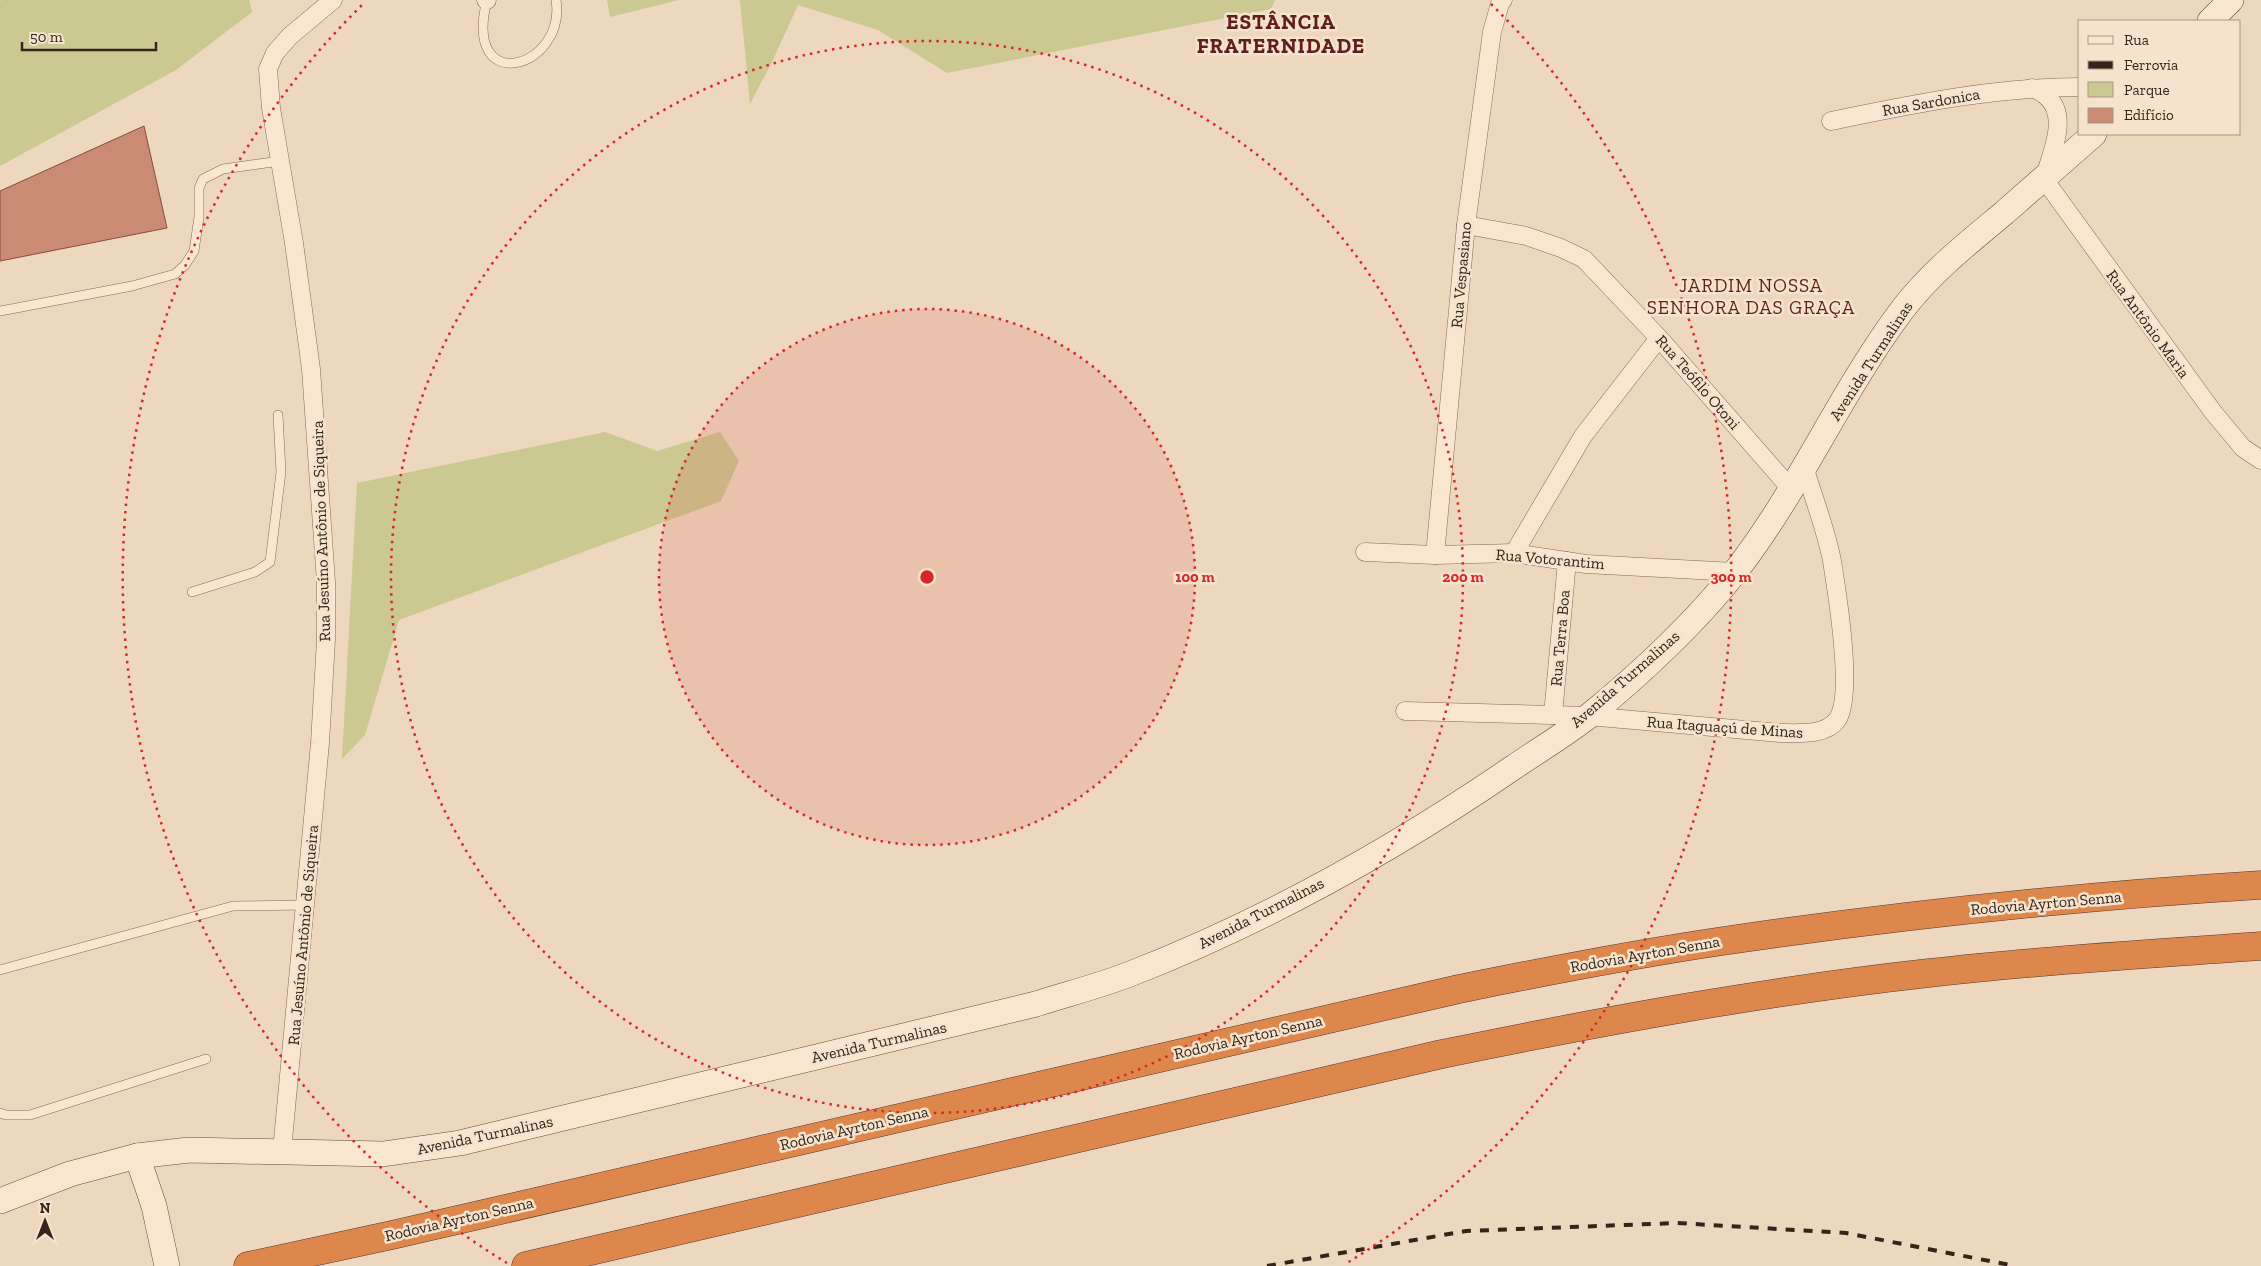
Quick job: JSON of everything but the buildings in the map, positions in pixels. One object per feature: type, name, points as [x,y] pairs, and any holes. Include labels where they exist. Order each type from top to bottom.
[{"type":"highway","name":"Rodovia Ayrton Senna","points":[[248,1266],[392,1235],[1459,988],[1722,941],[1903,917],[2261,884]]},
{"type":"highway","points":[[526,1266],[1422,1059],[1585,1025],[1720,1002],[1930,972],[2261,946]]},
{"type":"street","name":"Rua Jesuíno Antônio de Siqueira","points":[[282,1152],[306,905],[324,684],[326,582],[311,369],[294,243],[271,108],[268,69],[276,53],[290,36],[333,0]]},
{"type":"street","name":"Rua Vespasiano","points":[[1436,555],[1466,224],[1486,65],[1492,32],[1501,0]]},
{"type":"street","points":[[2211,20],[2230,0]]},
{"type":"street","name":"Rua Sardonica","points":[[1831,121],[1931,101],[2032,88],[2078,86]]},
{"type":"street","points":[[2032,88],[2047,96],[2056,108],[2058,121],[2044,178]]},
{"type":"street","name":"Avenida Turmalinas","points":[[0,1201],[70,1174],[137,1156],[189,1150],[383,1154],[460,1144],[693,1086],[1007,1012],[1125,976],[1187,950],[1246,922],[1402,840],[1473,795],[1588,716],[1656,655],[1693,619],[1735,572],[1791,489],[1875,350],[1903,310],[1929,278],[2093,135]]},
{"type":"street","name":"Rua Antônio Maria","points":[[2044,178],[2109,272],[2213,412],[2243,448],[2261,460]]},
{"type":"street","name":"Rua Teófilo Otoni","points":[[1466,224],[1526,236],[1561,248],[1584,259],[1660,338],[1791,489]]},
{"type":"street","points":[[1514,553],[1582,436],[1660,338]]},
{"type":"street","name":"Rua Itaguaçú de Minas","points":[[1405,711],[1588,716],[1780,733],[1809,733],[1828,728],[1838,720],[1844,703],[1845,662],[1831,560],[1804,466]]},
{"type":"street","name":"Rua Votorantim","points":[[1365,552],[1436,555],[1514,553],[1586,564],[1735,572]]},
{"type":"street","name":"Rua Terra Boa","points":[[1553,715],[1567,561]]},
{"type":"street","points":[[137,1156],[154,1206],[155,1218],[167,1266]]},
{"type":"lane","points":[[487,0],[482,31],[484,45],[490,56],[501,62],[513,63],[525,61],[541,50],[549,39],[555,28],[558,14],[556,0]]},
{"type":"lane","points":[[0,311],[132,286],[175,274],[185,265],[194,251],[199,217],[199,188],[203,180],[223,169],[280,161]]},
{"type":"lane","points":[[192,592],[255,572],[270,562],[282,472],[278,414]]},
{"type":"lane","points":[[0,970],[233,906],[306,905]]},
{"type":"lane","points":[[0,1113],[6,1115],[30,1115],[206,1059]]},
{"type":"green space","points":[[249,0],[252,12],[176,70],[0,166],[0,1]]},
{"type":"green space","points":[[607,0],[679,0],[610,17]]},
{"type":"green space","points":[[740,0],[1275,0],[1271,9],[947,73],[878,30],[798,5],[750,104]]},
{"type":"green space","points":[[605,432],[657,451],[720,432],[739,461],[721,501],[399,620],[365,735],[342,759],[357,483]]},
{"type":"railway","points":[[1267,1266],[1466,1231],[1677,1223],[1846,1233],[2015,1266]]},
{"type":"district","name":"ESTÂNCIA FRATERNIDADE","points":[[1281,33]]},
{"type":"district","name":"JARDIM NOSSA SENHORA DAS GRAÇA","points":[[1751,296]]}]
